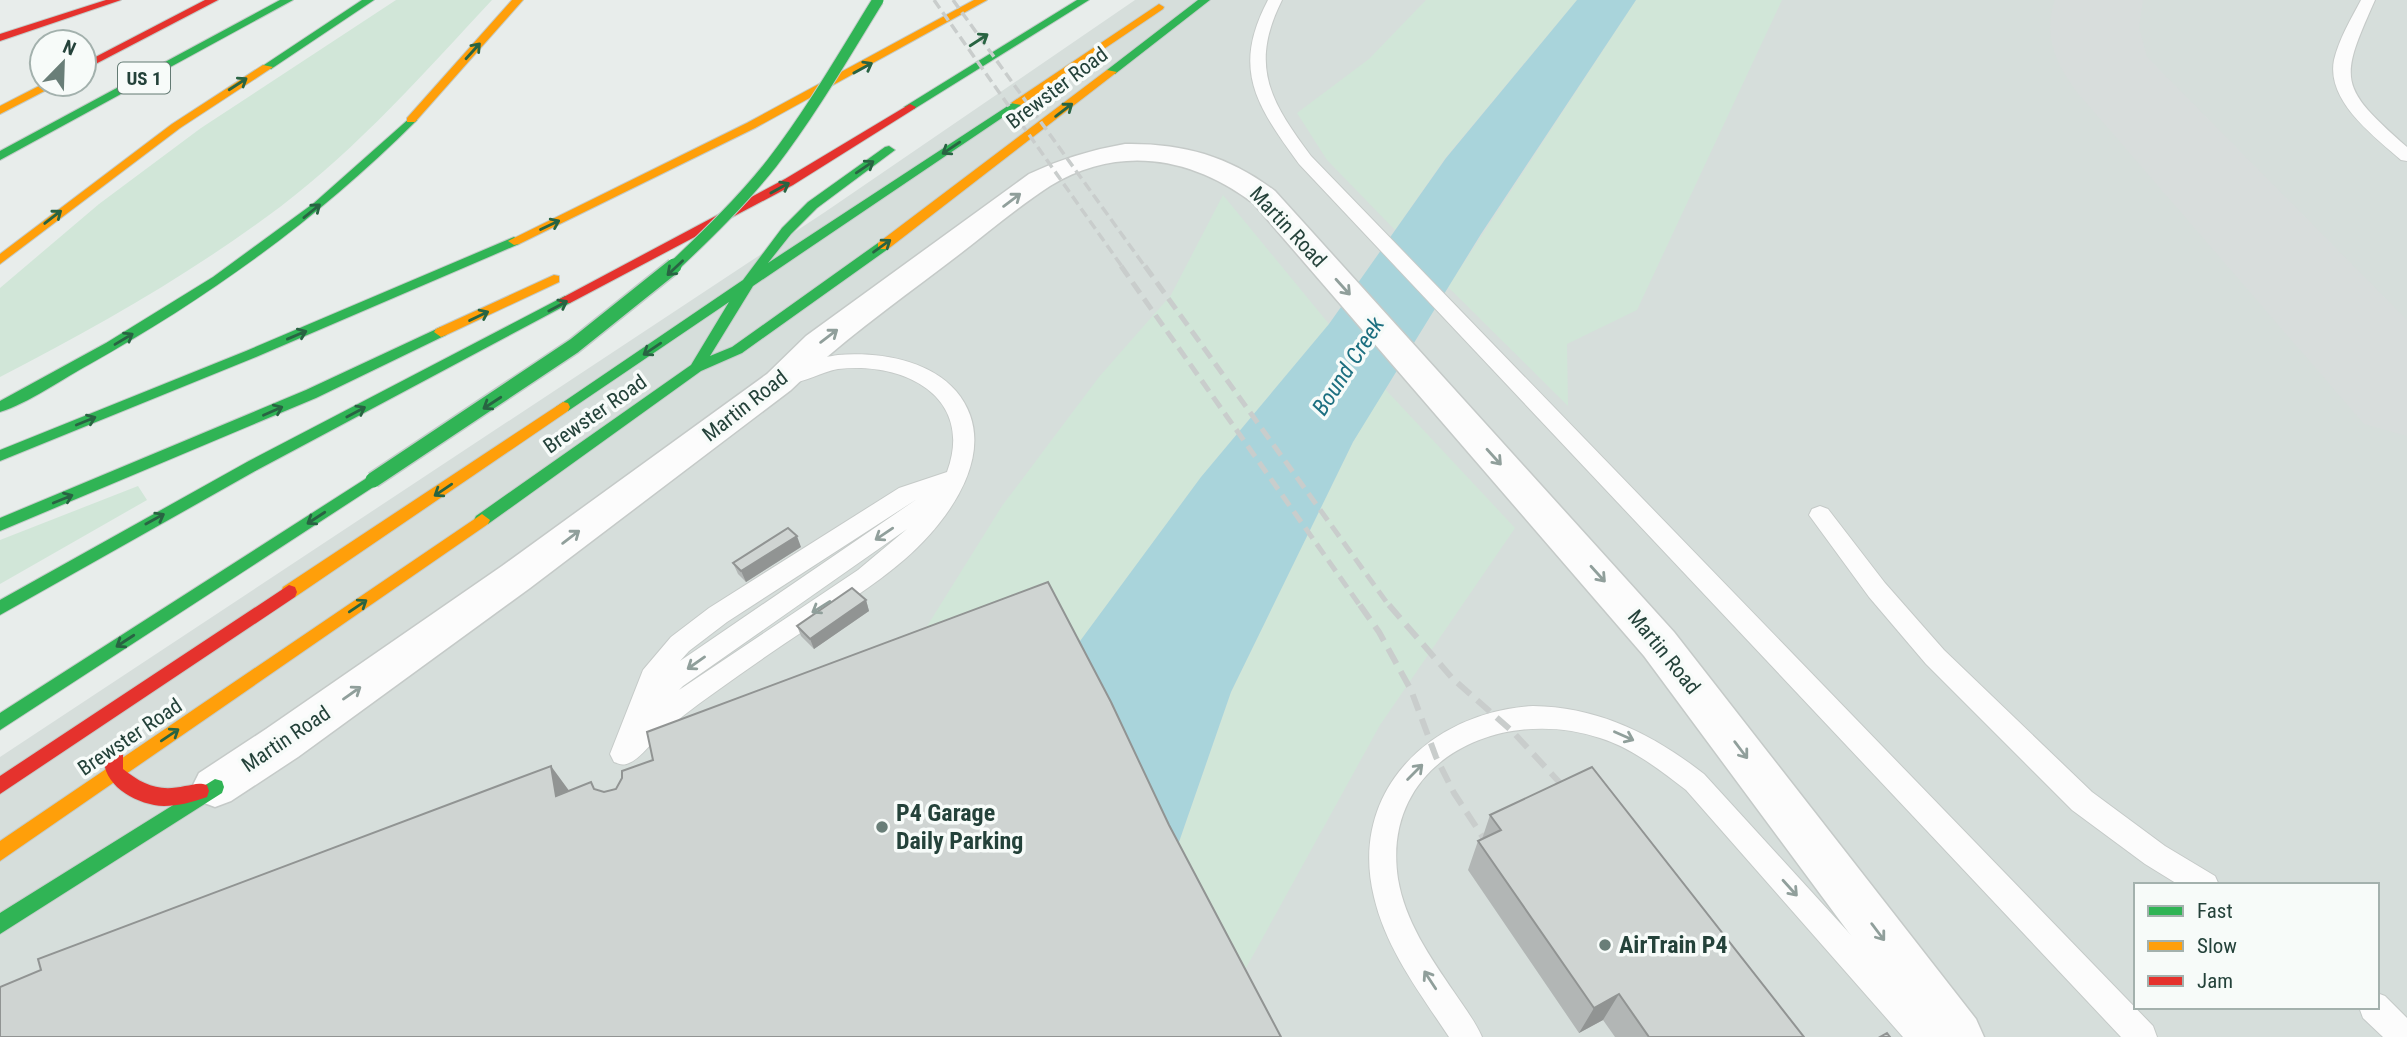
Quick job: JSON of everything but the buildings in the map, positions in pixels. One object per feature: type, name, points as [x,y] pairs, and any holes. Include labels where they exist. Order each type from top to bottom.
[{"type":"main road","points":[[0,38],[116,0]]},
{"type":"main road","points":[[98,60],[214,0]]},
{"type":"main road","name":"US 1","points":[[0,156],[288,0]]},
{"type":"main road","points":[[0,260],[176,126],[369,0]]},
{"type":"main road","points":[[0,407],[156,320],[293,227],[392,140],[519,0]]},
{"type":"main road","points":[[0,722],[599,331],[670,272],[715,228],[770,165],[799,125],[878,0]]},
{"type":"main road","points":[[0,456],[344,315],[556,222],[742,132],[982,0]]},
{"type":"main road","points":[[0,608],[229,478],[789,182],[1084,0]]},
{"type":"main road","points":[[1038,48],[1099,0]]},
{"type":"main road","name":"Brewster Road","points":[[0,786],[1170,0]]},
{"type":"main road","name":"Brewster Road","points":[[0,852],[439,551],[696,369],[737,350],[941,203],[1205,0]]},
{"type":"main road","points":[[0,111],[28,96]]},
{"type":"main road","points":[[729,188],[808,144]]},
{"type":"main road","points":[[696,369],[774,247],[803,214],[898,144]]},
{"type":"main road","points":[[0,525],[323,388],[573,269]]},
{"type":"main road","points":[[152,684],[128,715],[120,733],[112,761],[114,774],[136,793],[151,799],[179,796],[215,787]]},
{"type":"main road","points":[[0,924],[215,787]]},
{"type":"street","name":"Martin Road","points":[[215,787],[282,743],[516,577],[779,382],[818,344],[1040,180],[1066,166],[1096,157],[1145,152],[1180,156],[1226,171],[1252,186],[1264,197],[1552,523],[1683,674],[1958,1037]]},
{"type":"lane","points":[[1275,0],[1261,26],[1256,70],[1264,97],[1305,160],[2142,1037]]},
{"type":"lane","points":[[2368,0],[2345,52],[2341,71],[2356,107],[2407,156]]},
{"type":"lane","points":[[623,754],[650,726],[786,630],[864,580],[911,541],[942,502],[964,458],[965,424],[948,396],[937,384],[921,375],[888,364],[848,361],[806,369],[779,382]]},
{"type":"lane","points":[[627,779],[623,754],[628,734],[638,714],[674,679],[922,508],[942,493],[956,476]]},
{"type":"lane","points":[[1820,515],[1877,590],[1934,657],[2082,801],[2155,855],[2202,883]]},
{"type":"lane","points":[[1467,1037],[1402,934],[1391,907],[1384,877],[1386,826],[1393,803],[1404,783],[1440,749],[1481,726],[1530,717],[1586,722],[1613,732],[1660,755],[1695,782],[1923,1037]]},
{"type":"lane","points":[[2376,1009],[2405,1037]]},
{"type":"shaded area","points":[[1135,0],[2407,0],[2407,1037],[0,1037],[0,757],[825,212]]},
{"type":"green space","points":[[396,0],[492,0],[364,134],[280,207],[143,298],[0,377],[0,288],[99,204],[201,128]]},
{"type":"green space","points":[[1426,0],[1577,0],[1446,157],[1395,230],[1327,160],[1297,113],[1369,59]]},
{"type":"green space","points":[[1636,0],[1782,0],[1637,310],[1567,344],[1568,406],[1448,287]]},
{"type":"green space","points":[[1223,195],[1329,324],[1201,477],[1069,656],[886,692],[1002,506],[1099,377],[1171,295]]},
{"type":"green space","points":[[1385,389],[1515,528],[1380,725],[1235,988],[1171,865],[1231,692],[1353,442]]},
{"type":"green space","points":[[138,486],[147,500],[0,584],[0,540]]},
{"type":"water","name":"Bound Creek","points":[[1577,0],[1636,0],[1481,234],[1353,442],[1231,692],[1171,865],[1069,656],[1201,477],[1329,324],[1446,158]]},
{"type":"taxiway","points":[[2099,0],[2094,19],[2095,37],[2109,71],[2407,394]]},
{"type":"railway","points":[[934,0],[1123,268]]},
{"type":"railway","points":[[953,0],[1146,268]]},
{"type":"railway","points":[[1121,266],[1361,607]]},
{"type":"railway","points":[[1145,266],[1390,607]]},
{"type":"railway","points":[[1360,605],[1379,632],[1411,690],[1436,757],[1454,793],[1486,842]]},
{"type":"railway","points":[[1389,605],[1453,679],[1512,731],[1573,797]]},
{"type":"traffic: fast","points":[[0,156],[288,0]]},
{"type":"traffic: fast","points":[[267,67],[369,0]]},
{"type":"traffic: fast","points":[[373,480],[525,381],[669,271],[713,229],[772,164],[878,0]]},
{"type":"traffic: fast","points":[[910,107],[1084,0]]},
{"type":"traffic: fast","points":[[1111,72],[1205,0]]},
{"type":"traffic: fast","points":[[563,407],[1017,103]]},
{"type":"traffic: fast","points":[[0,407],[111,346],[218,280],[318,206],[411,120]]},
{"type":"traffic: fast","points":[[696,368],[745,288],[787,231],[823,196],[889,150]]},
{"type":"traffic: fast","points":[[0,456],[251,354],[514,241]]},
{"type":"traffic: fast","points":[[482,520],[696,368],[737,350],[883,246]]},
{"type":"traffic: fast","points":[[0,608],[252,466],[565,300]]},
{"type":"traffic: fast","points":[[0,525],[311,394],[441,332]]},
{"type":"traffic: fast","points":[[0,722],[373,480]]},
{"type":"traffic: fast","points":[[0,924],[215,787]]},
{"type":"traffic: slow","points":[[411,120],[518,0]]},
{"type":"traffic: slow","points":[[514,241],[751,125],[982,0]]},
{"type":"traffic: slow","points":[[1017,103],[1159,7]]},
{"type":"traffic: slow","points":[[0,260],[176,126],[267,67]]},
{"type":"traffic: slow","points":[[883,246],[1111,72]]},
{"type":"traffic: slow","points":[[0,111],[28,96]]},
{"type":"traffic: slow","points":[[441,332],[554,279]]},
{"type":"traffic: slow","points":[[289,592],[563,407]]},
{"type":"traffic: slow","points":[[0,852],[482,520]]},
{"type":"traffic: jam","points":[[0,38],[116,0]]},
{"type":"traffic: jam","points":[[98,60],[213,0]]},
{"type":"traffic: jam","points":[[565,300],[789,182],[910,107]]},
{"type":"traffic: jam","points":[[0,786],[289,592]]},
{"type":"traffic: jam","points":[[114,750],[114,773],[135,789],[164,797],[200,791]]},
{"type":"place","name":"P4 Garage Daily Parking","points":[[882,827]]},
{"type":"place","name":"AirTrain P4","points":[[1605,945]]}]
